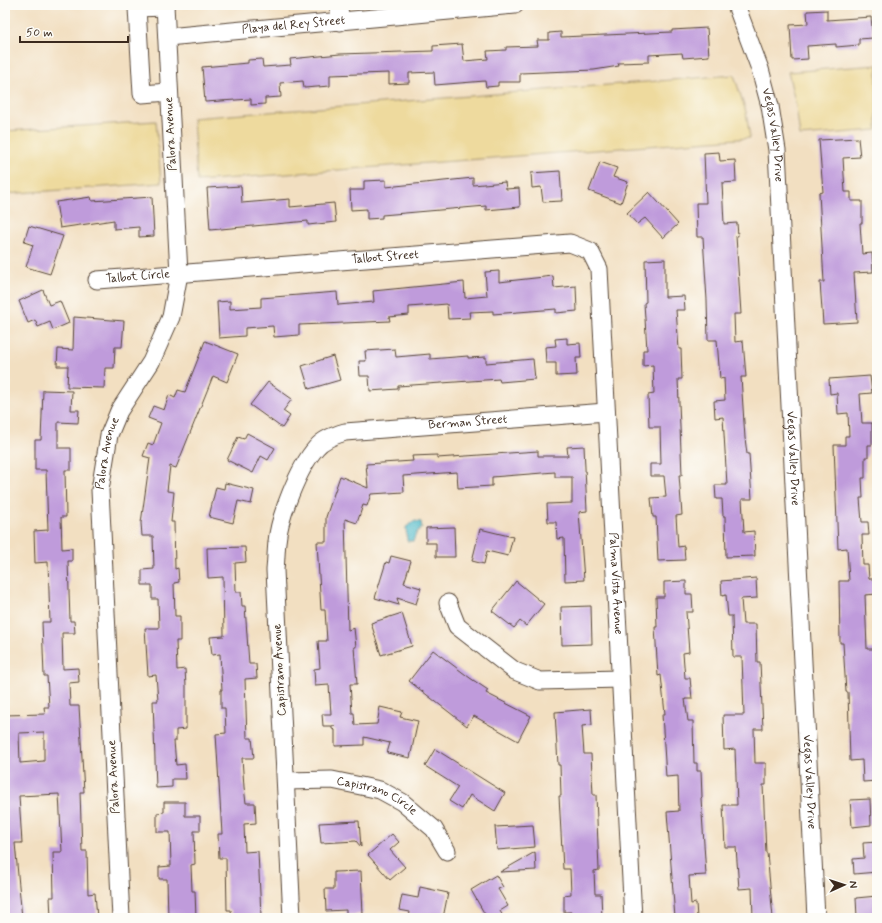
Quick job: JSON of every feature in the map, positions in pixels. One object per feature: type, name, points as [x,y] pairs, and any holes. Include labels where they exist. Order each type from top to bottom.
[{"type":"street","points":[[338,5],[340,22]]},
{"type":"street","name":"Playa del Rey Street","points":[[167,37],[515,5]]},
{"type":"street","name":"Vegas Valley Drive","points":[[736,5],[762,76],[770,106],[777,150],[816,918]]},
{"type":"street","points":[[165,6],[137,8],[142,94],[169,92]]},
{"type":"street","name":"Palora Avenue","points":[[121,918],[100,490],[109,435],[120,411],[152,362],[171,317],[179,274],[165,6]]},
{"type":"street","name":"Talbot Street","points":[[179,274],[570,243],[590,251]]},
{"type":"street","name":"Palma Vista Avenue","points":[[590,251],[599,269],[633,918]]},
{"type":"street","name":"Talbot Circle","points":[[97,280],[179,274]]},
{"type":"street","name":"Berman Street","points":[[330,437],[345,432],[606,412]]},
{"type":"street","name":"Capistrano Avenue","points":[[292,918],[275,570],[277,540],[287,504],[303,466],[316,447],[330,437]]},
{"type":"street","points":[[448,603],[458,626],[515,671],[540,681],[620,679]]},
{"type":"street","name":"Capistrano Circle","points":[[286,781],[332,780],[380,790],[402,802],[434,828],[447,851]]},
{"type":"sand","points":[[877,65],[877,130],[800,136],[796,106],[788,72]]},
{"type":"sand","points":[[734,75],[746,112],[750,138],[197,181],[193,118]]},
{"type":"sand","points":[[156,121],[161,183],[5,194],[5,131]]},
{"type":"water","points":[[415,521],[421,522],[422,528],[417,532],[413,541],[407,541],[406,527]]},
{"type":"building","points":[[827,10],[827,20],[871,17],[873,38],[859,39],[859,45],[836,47],[836,44],[807,46],[808,59],[792,60],[790,25],[808,24],[807,11]]},
{"type":"building","points":[[707,28],[709,56],[683,58],[682,53],[649,55],[649,62],[618,63],[619,66],[594,70],[520,73],[520,82],[498,82],[498,86],[486,87],[485,81],[435,85],[434,72],[409,73],[409,83],[389,84],[389,73],[330,75],[330,86],[304,88],[303,81],[280,83],[281,97],[265,98],[265,104],[251,105],[251,99],[205,102],[202,67],[248,63],[248,60],[262,59],[263,67],[291,65],[290,59],[340,54],[433,51],[433,46],[462,44],[464,61],[488,59],[487,51],[506,50],[506,47],[538,46],[537,40],[549,40],[549,33],[561,32],[561,37],[672,32],[672,30]]},
{"type":"building","points":[[858,138],[860,157],[843,158],[845,192],[851,192],[851,201],[862,201],[862,223],[860,223],[862,254],[872,253],[873,272],[854,273],[857,322],[823,324],[820,282],[824,282],[819,193],[823,192],[819,140]]},
{"type":"building","points":[[719,152],[720,161],[735,160],[736,182],[722,183],[724,224],[737,223],[738,236],[736,236],[741,314],[734,314],[735,342],[743,341],[746,377],[741,377],[745,438],[747,454],[749,454],[752,499],[742,499],[744,532],[754,531],[755,556],[726,557],[725,516],[723,516],[722,499],[716,499],[715,485],[727,485],[723,417],[715,418],[714,401],[725,400],[724,378],[720,379],[717,340],[708,340],[703,237],[697,237],[696,203],[706,203],[704,153]]},
{"type":"building","points":[[600,162],[617,168],[613,177],[628,182],[621,203],[589,191]]},
{"type":"building","points":[[560,171],[562,201],[543,202],[541,187],[532,188],[531,173]]},
{"type":"building","points":[[473,178],[473,185],[505,182],[506,189],[519,188],[520,207],[486,210],[486,206],[382,215],[382,218],[367,219],[367,209],[351,210],[350,190],[364,190],[364,181],[386,180],[386,187]]},
{"type":"building","points":[[241,186],[242,203],[290,199],[290,207],[334,203],[336,222],[308,225],[308,221],[210,230],[207,188]]},
{"type":"building","points":[[649,192],[678,224],[663,238],[645,218],[637,224],[627,213]]},
{"type":"building","points":[[91,197],[92,201],[152,197],[154,236],[139,237],[139,227],[114,229],[114,220],[60,228],[56,202]]},
{"type":"building","points":[[29,226],[63,236],[50,274],[26,267],[33,245],[24,242]]},
{"type":"building","points":[[665,259],[665,297],[684,296],[685,310],[676,310],[679,349],[681,349],[682,379],[678,379],[682,475],[679,475],[682,515],[676,516],[678,547],[684,546],[685,560],[658,561],[656,517],[653,517],[651,498],[666,497],[664,476],[650,476],[650,464],[661,464],[660,427],[649,427],[648,395],[654,394],[653,365],[643,366],[643,350],[647,350],[644,303],[646,302],[645,260]]},
{"type":"building","points":[[499,271],[499,282],[553,276],[554,288],[576,286],[577,311],[556,313],[556,309],[493,314],[493,311],[469,312],[470,318],[448,319],[447,304],[409,307],[409,315],[389,317],[390,321],[299,325],[299,335],[274,337],[273,326],[245,328],[245,336],[219,338],[217,302],[230,301],[230,309],[261,307],[261,298],[337,292],[338,305],[374,302],[373,291],[464,282],[465,298],[487,296],[485,272]]},
{"type":"building","points":[[43,290],[49,305],[60,301],[69,323],[53,330],[50,322],[38,327],[35,320],[28,323],[19,301]]},
{"type":"building","points":[[74,317],[124,321],[122,347],[115,347],[114,368],[105,368],[104,388],[67,387],[68,366],[57,366],[58,349],[73,350]]},
{"type":"building","points":[[567,338],[567,344],[580,343],[581,358],[576,358],[577,375],[556,376],[556,363],[546,363],[545,347],[556,346],[555,339]]},
{"type":"building","points":[[205,341],[238,354],[227,382],[213,376],[176,468],[170,466],[167,491],[174,492],[171,522],[174,522],[175,569],[178,568],[179,582],[174,583],[175,616],[180,616],[180,641],[176,641],[177,670],[185,669],[186,686],[186,729],[176,730],[176,741],[174,741],[176,765],[185,764],[186,779],[172,779],[172,787],[156,788],[153,701],[158,701],[156,675],[148,676],[145,628],[159,628],[158,599],[152,599],[152,585],[142,585],[142,570],[154,569],[153,536],[142,536],[141,523],[150,458],[143,456],[148,443],[153,445],[161,423],[148,418],[153,406],[164,410],[169,395],[175,398],[178,390],[185,392]]},
{"type":"building","points":[[395,349],[396,357],[430,354],[430,359],[468,356],[468,358],[486,357],[486,363],[533,359],[535,379],[500,382],[499,379],[398,386],[398,389],[370,391],[369,376],[360,376],[359,361],[366,361],[365,351]]},
{"type":"building","points":[[333,356],[340,380],[309,389],[302,366]]},
{"type":"building","points":[[870,376],[872,393],[860,394],[862,423],[872,423],[872,445],[868,445],[868,457],[865,457],[865,478],[862,478],[863,498],[860,498],[862,522],[868,522],[869,535],[862,535],[863,565],[868,565],[869,579],[876,579],[877,594],[865,595],[867,649],[877,649],[877,674],[874,674],[877,710],[877,781],[863,782],[862,760],[850,761],[848,692],[846,692],[843,643],[840,643],[839,581],[849,581],[847,548],[838,549],[834,445],[845,445],[845,436],[849,436],[848,413],[838,414],[837,393],[830,394],[829,379]]},
{"type":"building","points":[[268,382],[292,399],[283,411],[290,416],[282,428],[250,405]]},
{"type":"building","points":[[43,390],[72,391],[71,410],[79,410],[78,423],[58,422],[58,448],[71,448],[71,470],[65,470],[66,517],[61,517],[62,549],[72,548],[72,561],[68,561],[70,621],[74,621],[75,633],[62,633],[63,669],[78,668],[79,682],[69,683],[70,706],[79,706],[84,792],[80,792],[82,851],[87,851],[88,894],[95,893],[97,918],[51,918],[50,897],[54,897],[53,852],[62,852],[59,794],[19,796],[22,843],[15,843],[22,918],[5,918],[5,715],[45,714],[44,707],[49,707],[47,676],[44,676],[42,622],[50,622],[48,562],[35,563],[34,531],[48,530],[46,470],[35,470],[35,440],[41,440]],"holes":[[[44,732],[44,761],[20,763],[19,733]]]},
{"type":"building","points":[[247,433],[275,448],[268,460],[261,456],[253,473],[227,460],[238,437],[244,439]]},
{"type":"building","points":[[584,446],[587,511],[579,512],[584,580],[565,581],[564,538],[557,539],[556,522],[548,522],[547,504],[572,503],[572,477],[555,477],[555,472],[492,477],[492,486],[458,488],[457,472],[403,476],[404,492],[371,494],[367,506],[363,505],[357,523],[345,519],[348,630],[354,628],[356,647],[354,647],[357,684],[350,684],[352,713],[354,713],[355,725],[377,724],[380,707],[402,712],[400,717],[418,721],[410,758],[387,753],[390,743],[364,737],[364,745],[335,746],[335,730],[332,729],[332,726],[323,726],[322,714],[331,714],[329,685],[315,686],[314,669],[320,668],[318,641],[327,641],[325,610],[321,610],[317,542],[326,542],[326,517],[340,476],[368,488],[366,464],[413,461],[412,456],[437,455],[437,458],[538,451],[538,456],[568,456],[567,447]]},
{"type":"building","points":[[225,483],[254,490],[251,504],[238,501],[233,523],[209,517],[216,487],[224,489]]},
{"type":"building","points":[[454,527],[455,557],[436,557],[436,543],[426,543],[426,528]]},
{"type":"building","points":[[480,529],[513,537],[508,556],[487,551],[484,564],[472,561]]},
{"type":"building","points":[[245,547],[246,562],[235,563],[236,592],[241,592],[242,606],[245,606],[249,664],[256,664],[257,678],[245,679],[247,738],[252,738],[254,758],[242,758],[244,787],[246,803],[255,803],[256,823],[244,824],[245,852],[258,851],[261,916],[232,918],[231,910],[227,910],[226,858],[219,858],[218,834],[222,834],[216,734],[226,733],[225,708],[221,708],[222,690],[220,654],[212,655],[210,637],[224,636],[223,577],[208,578],[207,548]]},
{"type":"building","points":[[391,556],[411,561],[404,583],[421,588],[416,604],[397,598],[399,605],[375,598],[386,562],[389,563]]},
{"type":"building","points":[[756,578],[757,598],[741,599],[743,624],[756,624],[757,662],[760,662],[763,729],[754,729],[755,763],[766,763],[766,785],[763,785],[766,853],[773,918],[753,918],[752,888],[739,889],[736,847],[725,847],[723,805],[737,805],[735,749],[724,750],[723,715],[744,715],[742,657],[733,657],[732,616],[728,616],[726,595],[722,596],[721,581]]},
{"type":"building","points":[[516,581],[544,604],[526,626],[520,621],[514,628],[492,611]]},
{"type":"building","points":[[686,581],[686,594],[692,594],[693,612],[686,612],[689,652],[683,653],[685,678],[690,678],[692,699],[685,699],[688,721],[693,721],[694,763],[697,763],[697,771],[701,771],[701,798],[706,875],[689,876],[691,904],[696,903],[697,918],[675,918],[667,812],[679,811],[678,776],[666,777],[662,714],[665,714],[661,675],[658,676],[655,627],[657,627],[656,597],[664,597],[664,582]]},
{"type":"building","points":[[591,606],[592,644],[562,645],[561,607]]},
{"type":"building","points":[[402,613],[412,646],[381,655],[371,623]]},
{"type":"building","points":[[433,650],[488,690],[486,693],[531,716],[518,741],[474,716],[467,726],[409,681]]},
{"type":"building","points":[[591,709],[592,725],[582,726],[584,754],[591,754],[593,795],[596,795],[599,870],[594,871],[595,894],[601,894],[602,918],[571,918],[571,912],[564,912],[564,895],[571,894],[570,869],[563,869],[559,796],[561,796],[560,765],[558,765],[555,712]]},
{"type":"building","points":[[435,749],[505,793],[495,811],[470,795],[462,809],[449,801],[458,787],[425,766]]},
{"type":"building","points":[[870,799],[871,825],[852,827],[850,800]]},
{"type":"building","points":[[164,802],[185,802],[185,816],[200,816],[200,831],[194,831],[195,864],[191,865],[192,891],[195,891],[196,918],[168,918],[167,879],[159,879],[159,867],[171,866],[170,832],[157,832],[157,813],[164,812]]},
{"type":"building","points":[[359,821],[361,847],[356,841],[321,843],[319,823]]},
{"type":"building","points":[[533,825],[535,847],[497,850],[495,827]]},
{"type":"building","points":[[392,834],[399,842],[390,850],[405,867],[390,880],[368,855]]},
{"type":"building","points":[[877,842],[877,872],[854,874],[853,859],[864,858],[863,843]]},
{"type":"building","points":[[535,852],[536,870],[500,872]]},
{"type":"building","points":[[361,871],[363,914],[346,915],[346,910],[326,911],[325,889],[334,889],[334,872]]},
{"type":"building","points":[[496,875],[503,887],[498,889],[508,906],[500,911],[504,918],[487,918],[471,890]]},
{"type":"building","points":[[420,887],[448,893],[443,918],[409,918],[410,912],[399,910],[402,895],[418,898]]},
{"type":"building","points":[[877,896],[877,915],[857,917],[856,898]]}]
